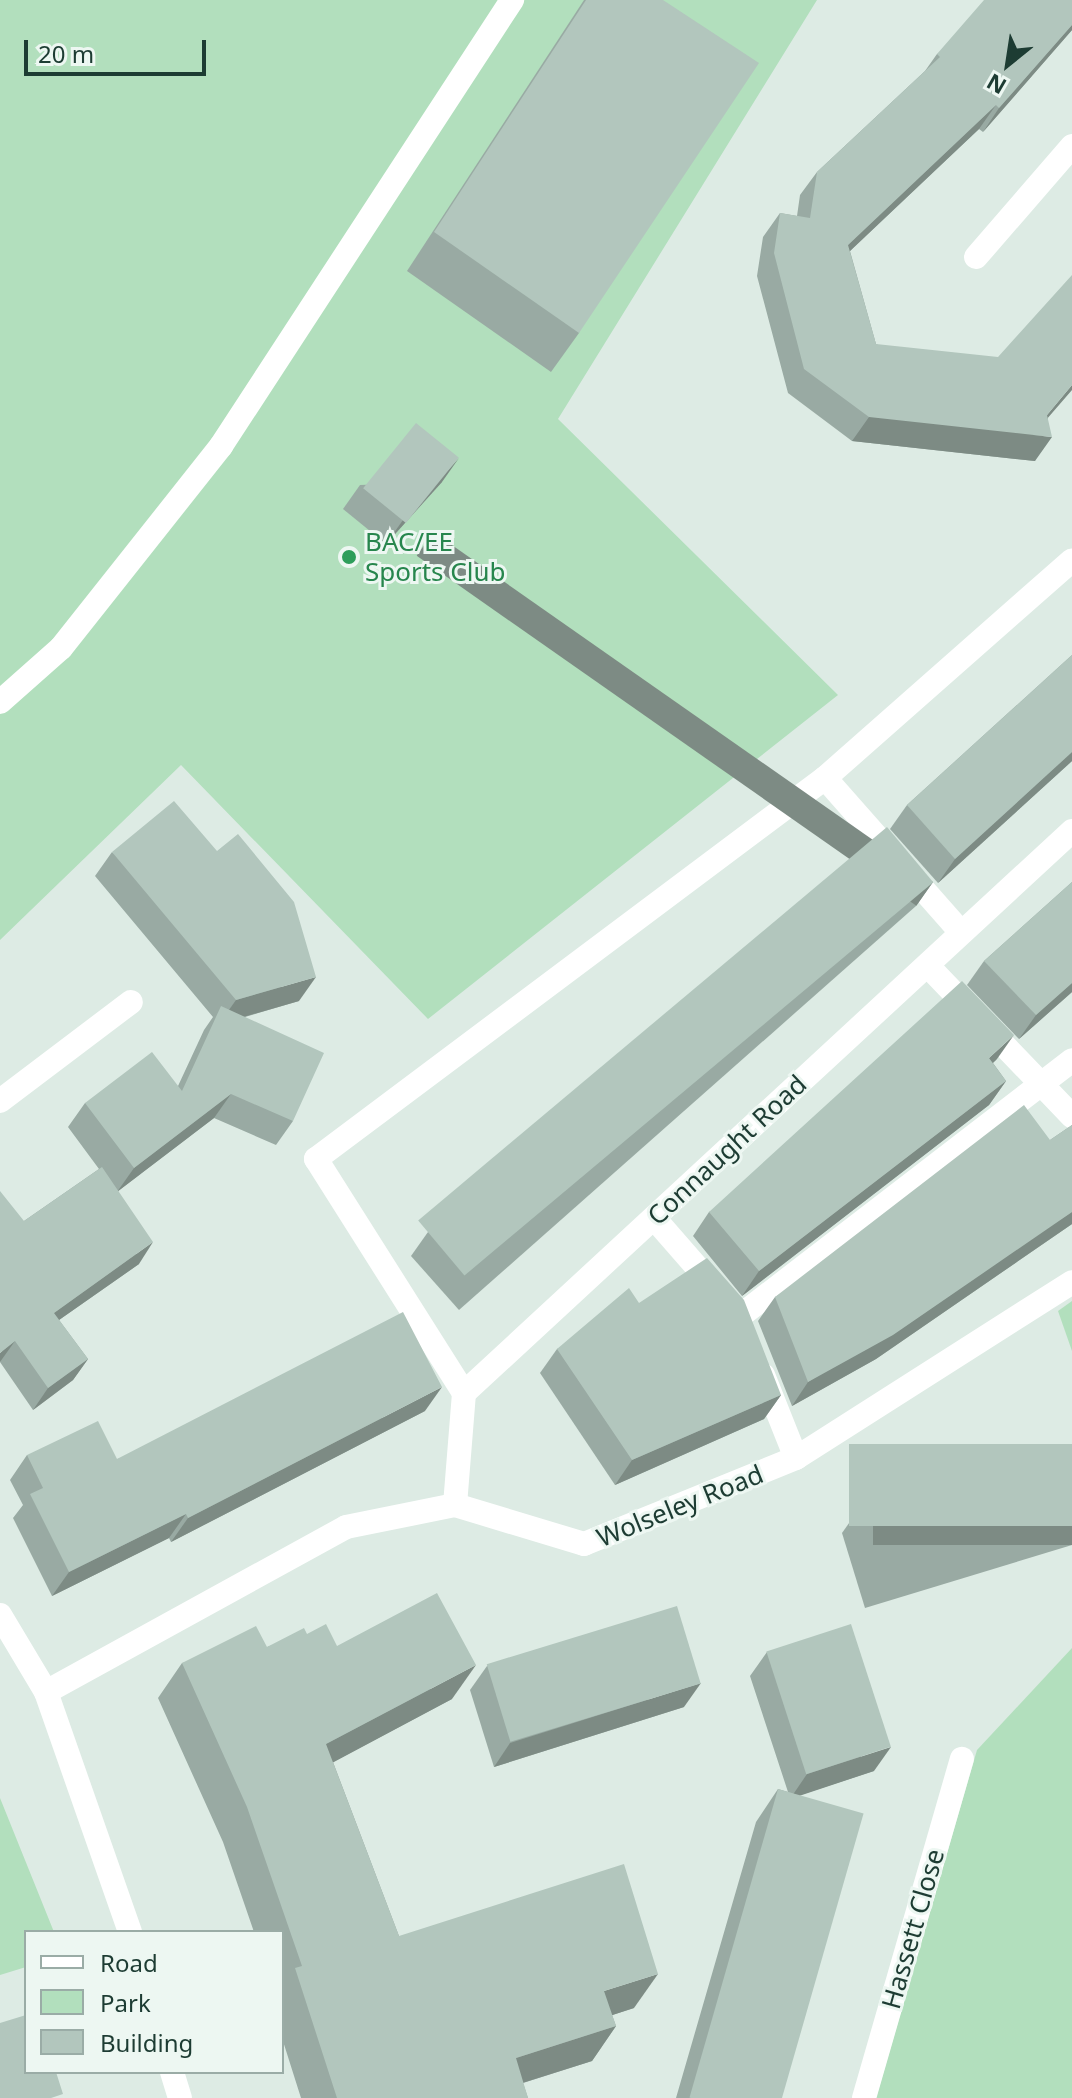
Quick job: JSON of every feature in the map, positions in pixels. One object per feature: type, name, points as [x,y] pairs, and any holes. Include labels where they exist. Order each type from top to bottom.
[{"type":"street","points":[[0,702],[61,648],[221,446],[512,0]]},
{"type":"street","points":[[976,257],[1072,146]]},
{"type":"street","points":[[455,1505],[464,1393],[316,1159],[825,778],[1072,560]]},
{"type":"street","points":[[825,778],[961,932]]},
{"type":"street","name":"Connaught Road","points":[[464,1393],[1072,831]]},
{"type":"street","points":[[928,966],[1072,1116]]},
{"type":"street","points":[[0,1101],[131,1002]]},
{"type":"street","points":[[740,1316],[1045,1085],[1072,1060]]},
{"type":"street","points":[[654,1218],[740,1316],[796,1458]]},
{"type":"street","name":"Wolseley Road","points":[[46,1692],[346,1527],[455,1505],[584,1544],[796,1458],[1072,1282]]},
{"type":"street","points":[[0,1615],[46,1692],[129,1930]]},
{"type":"street","name":"Hassett Close","points":[[864,2098],[962,1759]]},
{"type":"street","points":[[173,2074],[180,2098]]},
{"type":"green space","name":"BAC/EE Sports Club","points":[[0,0],[817,0],[558,419],[838,695],[428,1019],[181,765],[0,940]]},
{"type":"green space","points":[[1072,1301],[1072,1351],[1058,1311]]},
{"type":"green space","points":[[1072,1648],[1072,2098],[876,2098],[977,1750]]},
{"type":"green space","points":[[0,1798],[53,1930],[24,1930],[24,1968],[0,1975]]},
{"type":"building","points":[[586,0],[663,0],[759,63],[579,333],[434,232]]},
{"type":"building","points":[[984,0],[1072,0],[1072,25],[999,108],[996,105],[848,245],[876,344],[998,357],[1072,275],[1072,385],[1047,415],[1052,437],[869,417],[804,369],[774,253],[780,213],[810,218],[817,172],[940,57],[937,54]]},
{"type":"building","points":[[416,423],[459,458],[406,523],[363,488]]},
{"type":"building","points":[[1072,655],[1072,752],[955,859],[907,805]]},
{"type":"building","points":[[174,801],[217,851],[238,834],[294,902],[316,977],[236,1000],[112,852]]},
{"type":"building","points":[[887,827],[933,882],[464,1276],[418,1220]]},
{"type":"building","points":[[1072,882],[1072,983],[1036,1015],[984,961]]},
{"type":"building","points":[[962,981],[1014,1035],[989,1058],[1006,1081],[759,1271],[709,1212]]},
{"type":"building","points":[[221,1006],[324,1053],[293,1121],[231,1094],[134,1168],[85,1103],[152,1052],[182,1091]]},
{"type":"building","points":[[1024,1105],[1050,1140],[1072,1125],[1072,1212],[893,1335],[808,1382],[775,1297]]},
{"type":"building","points":[[102,1167],[153,1242],[54,1313],[88,1359],[48,1388],[15,1341],[0,1353],[0,1191],[24,1221]]},
{"type":"building","points":[[707,1258],[744,1300],[781,1395],[632,1460],[557,1349],[629,1288],[639,1303]]},
{"type":"building","points":[[403,1312],[442,1387],[188,1518],[186,1514],[69,1572],[30,1494],[43,1488],[27,1455],[98,1421],[117,1459]]},
{"type":"building","points":[[849,1444],[1072,1444],[1072,1526],[849,1526]]},
{"type":"building","points":[[437,1593],[476,1665],[326,1744],[399,1936],[624,1864],[658,1974],[604,1991],[616,2026],[516,2058],[528,2098],[337,2098],[295,1968],[302,1966],[247,1807],[182,1663],[256,1626],[267,1647],[304,1628],[307,1634],[326,1624],[337,1646]]},
{"type":"building","points":[[677,1606],[701,1683],[510,1742],[487,1664]]},
{"type":"building","points":[[851,1624],[891,1747],[806,1774],[766,1652]]},
{"type":"building","points":[[778,1789],[864,1814],[782,2098],[690,2098]]},
{"type":"building","points":[[24,2016],[24,2074],[57,2074],[63,2094],[51,2098],[0,2098],[0,2023]]},
{"type":"place","name":"BAC/EE Sports Club","points":[[349,557]]}]
